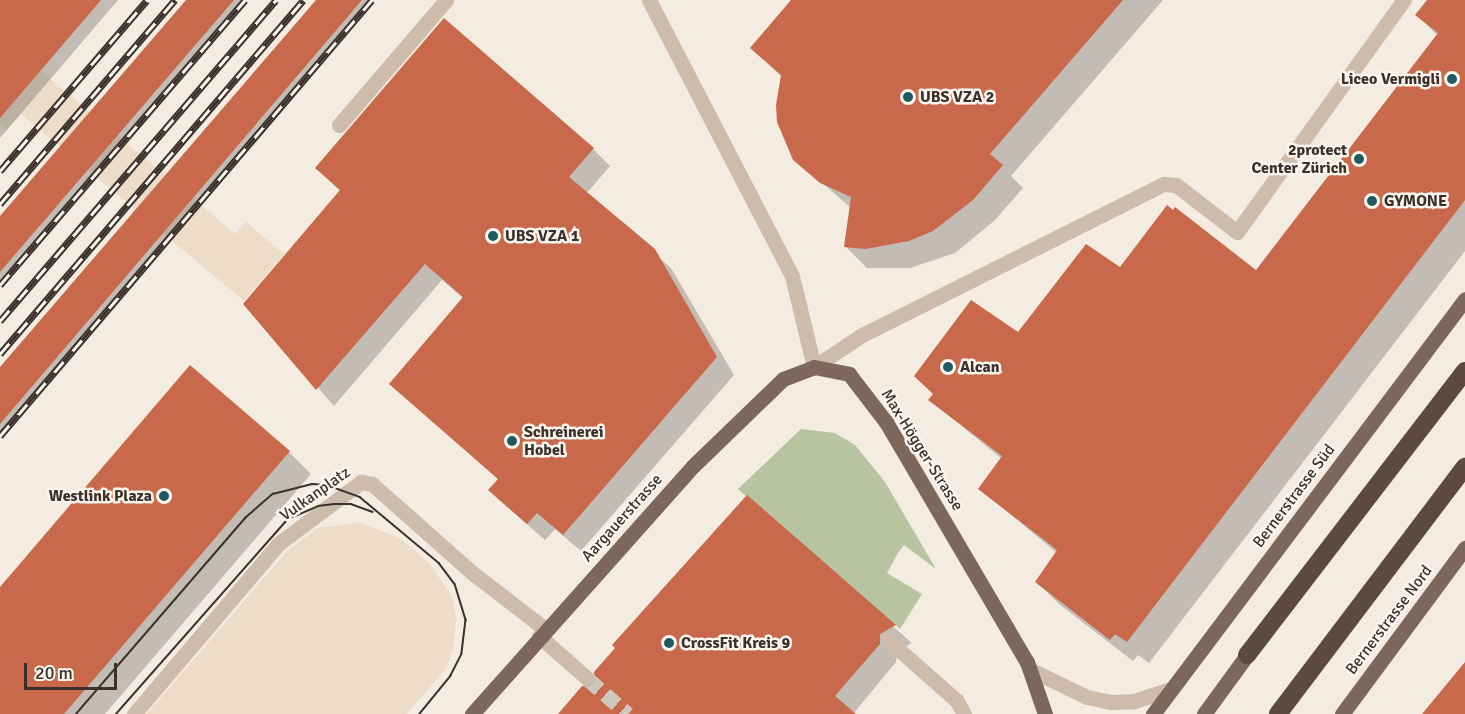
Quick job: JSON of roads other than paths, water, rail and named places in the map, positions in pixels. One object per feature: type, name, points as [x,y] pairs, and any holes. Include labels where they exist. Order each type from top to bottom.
[{"type":"highway","points":[[1247,655],[1465,371]]},
{"type":"highway","points":[[1278,714],[1465,467]]},
{"type":"main road","name":"Bernerstrasse Süd","points":[[1153,714],[1465,299]]},
{"type":"main road","name":"Aargauerstrasse","points":[[472,714],[693,466],[783,379],[814,367]]},
{"type":"main road","name":"Max-Högger-Strasse","points":[[814,367],[849,374],[864,390],[886,422],[1031,670],[1045,714]]},
{"type":"main road","name":"Bernerstrasse Nord","points":[[1342,714],[1465,548]]},
{"type":"main road","points":[[1204,714],[1247,655]]},
{"type":"street","points":[[339,124],[446,0]]},
{"type":"street","points":[[649,0],[792,276],[814,367],[862,336],[1164,184],[1176,185],[1238,232],[1404,0]]},
{"type":"street","name":"Vulkanplatz","points":[[134,714],[278,544],[362,482],[372,484],[542,633],[588,679]]},
{"type":"street","points":[[888,640],[957,701],[964,714]]},
{"type":"street","points":[[1031,670],[1087,698],[1111,702],[1134,701],[1170,689]]},
{"type":"tunnel","points":[[588,679],[628,714]]},
{"type":"tram line","points":[[76,714],[245,518],[273,494],[312,484],[327,485],[360,497],[439,563],[455,584],[466,620],[462,654],[451,676],[420,714]]},
{"type":"tram line","points":[[116,714],[288,519],[318,506],[334,504],[351,504],[373,512]]},
{"type":"railway","points":[[0,171],[147,0]]},
{"type":"railway","points":[[0,204],[175,0]]},
{"type":"railway","points":[[0,285],[245,0]]},
{"type":"railway","points":[[0,321],[276,0]]},
{"type":"railway","points":[[0,354],[303,0]]},
{"type":"railway","points":[[0,436],[372,0]]},
{"type":"place","name":"Liceo Vermigli","points":[[1452,79]]},
{"type":"place","name":"UBS VZA 2","points":[[908,97]]},
{"type":"place","name":"2protect Center Zürich","points":[[1359,159]]},
{"type":"place","name":"GYMONE","points":[[1372,201]]},
{"type":"place","name":"UBS VZA 1","points":[[493,236]]},
{"type":"place","name":"Alcan","points":[[948,367]]},
{"type":"place","name":"Schreinerei Hobel","points":[[512,441]]},
{"type":"place","name":"Westlink Plaza","points":[[164,496]]},
{"type":"place","name":"CrossFit Kreis 9","points":[[669,643]]}]
